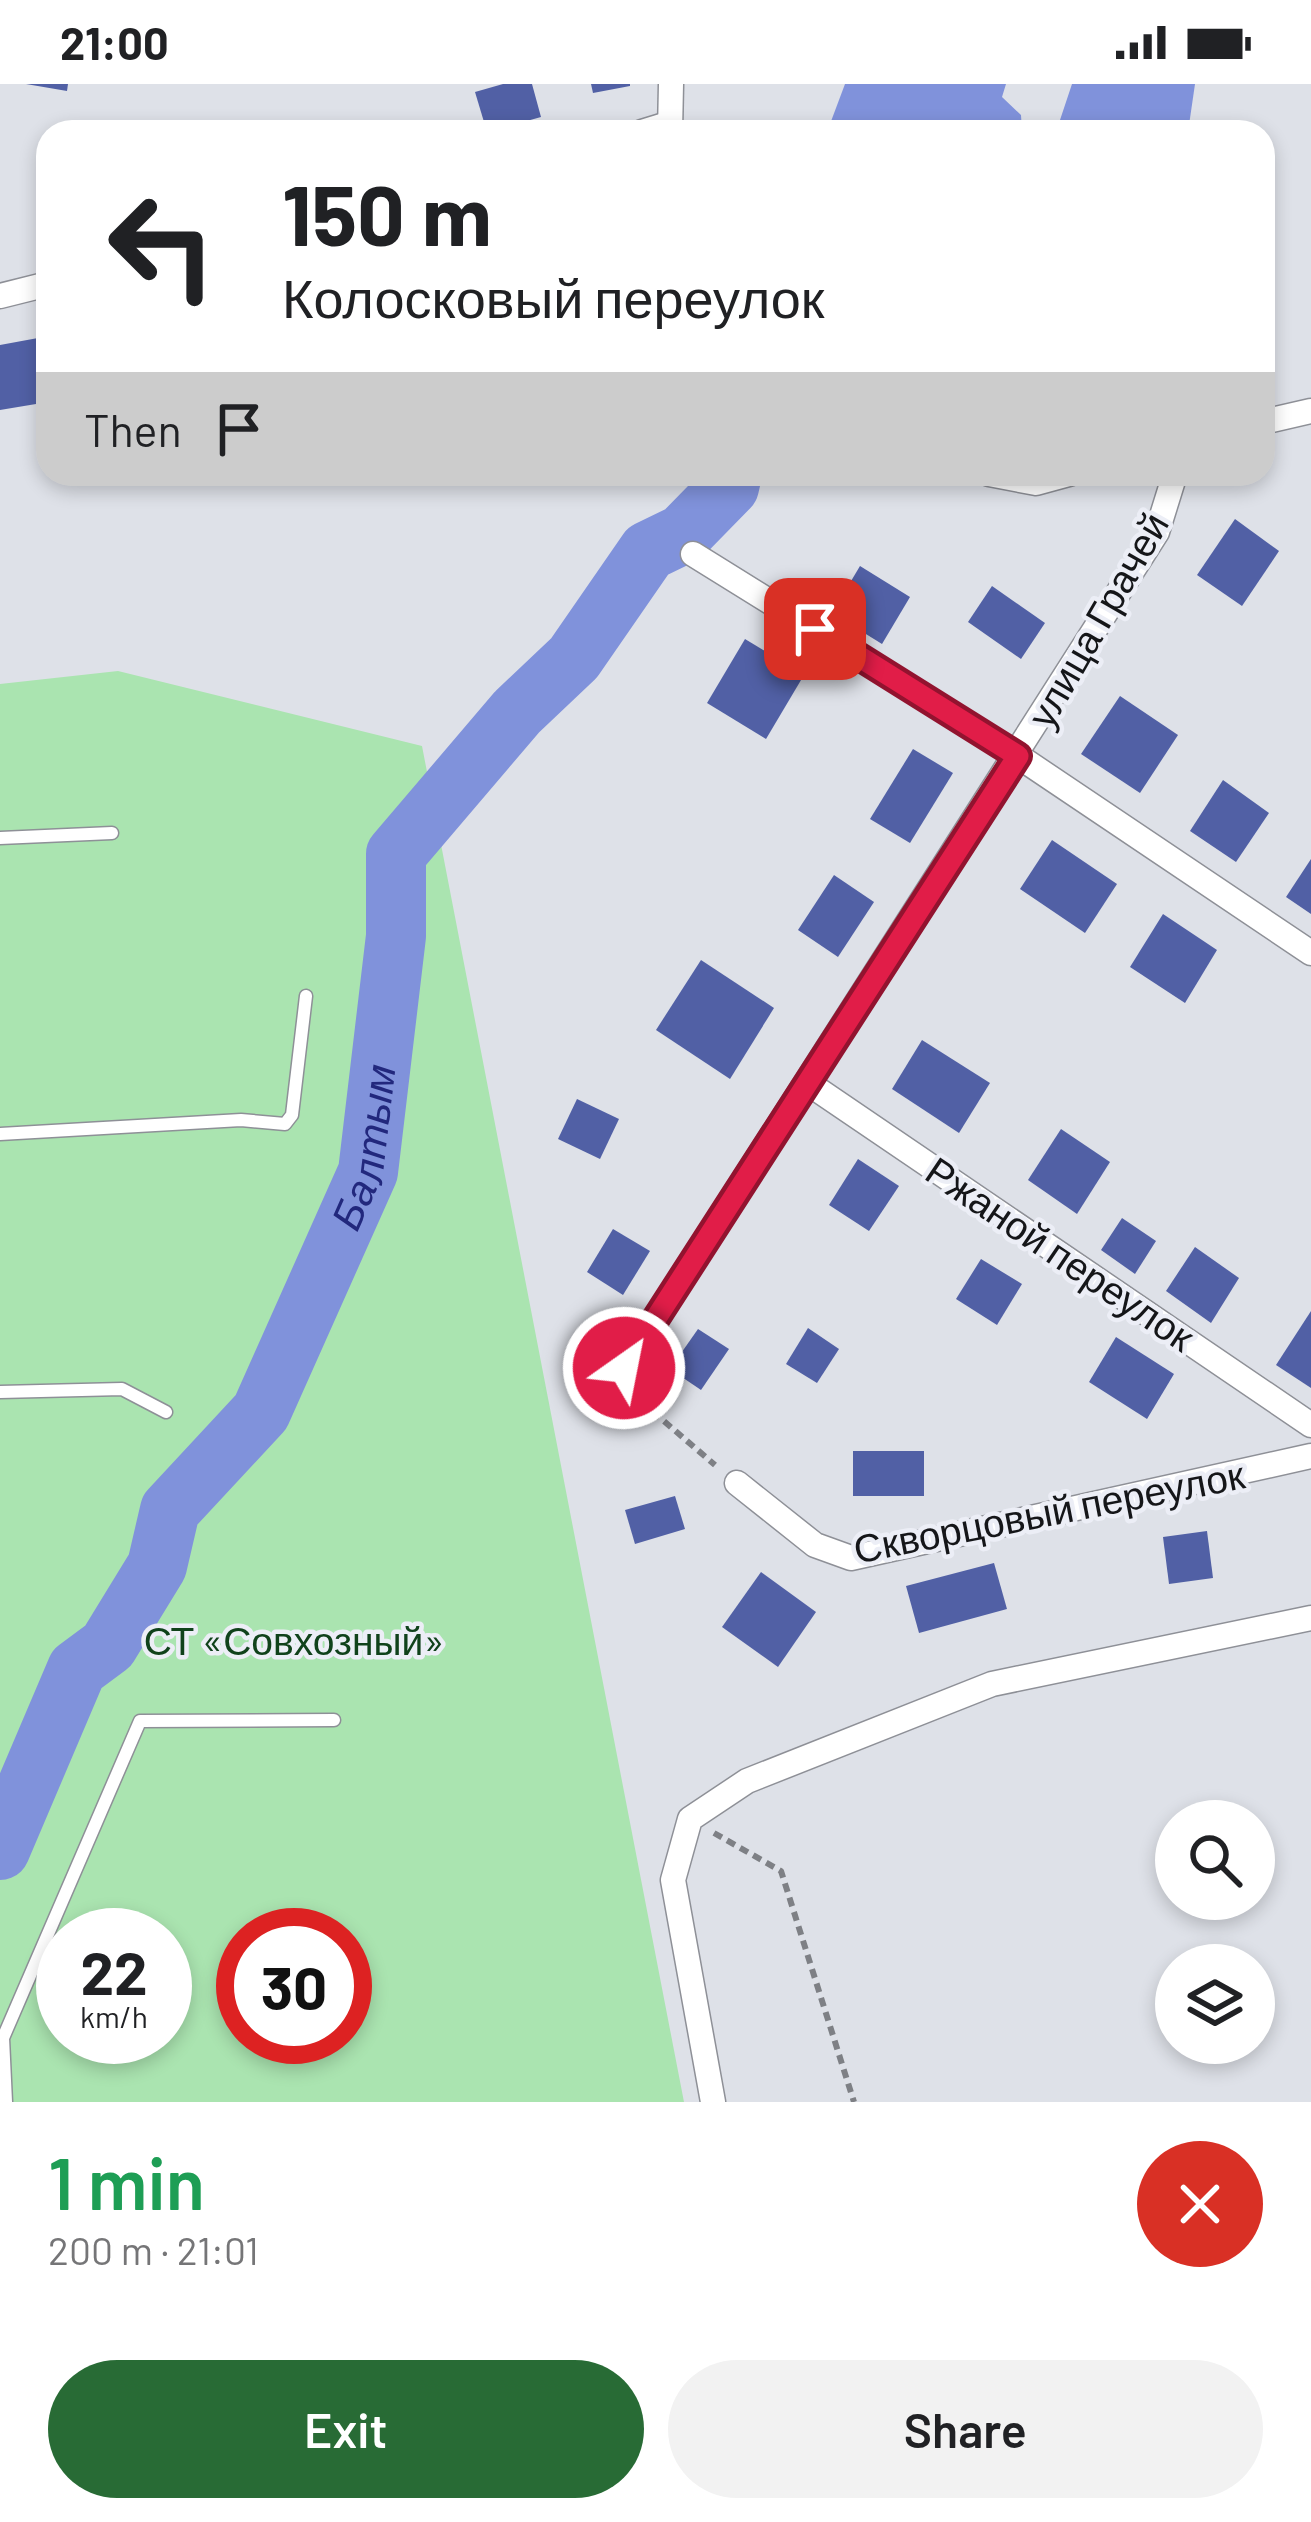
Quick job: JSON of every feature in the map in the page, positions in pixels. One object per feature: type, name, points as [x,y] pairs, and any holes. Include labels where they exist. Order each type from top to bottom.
[{"type":"street","points":[[669,120],[671,84]]},
{"type":"street","points":[[0,296],[36,287]]},
{"type":"street","points":[[1275,419],[1311,411]]},
{"type":"street","name":"улица Грачей","points":[[624,1368],[1157,532],[1171,486]]},
{"type":"street","points":[[693,554],[1018,756],[1311,953]]},
{"type":"street","name":"Ржаной переулок","points":[[808,1083],[1311,1425]]},
{"type":"street","name":"Скворцовый переулок","points":[[736,1484],[815,1545],[851,1558],[1311,1456]]},
{"type":"street","points":[[712,2102],[673,1880],[690,1819],[747,1781],[992,1684],[1311,1618]]},
{"type":"lane","points":[[0,838],[112,832]]},
{"type":"lane","points":[[0,1134],[241,1120],[285,1124],[292,1115],[306,996]]},
{"type":"lane","points":[[0,1392],[122,1389],[166,1412]]},
{"type":"lane","points":[[6,2102],[2,2038],[140,1721],[334,1720]]},
{"type":"path","points":[[624,1368],[625,1385],[635,1398],[736,1484]]},
{"type":"path","points":[[690,1819],[782,1871],[854,2102]]},
{"type":"green space","name":"СТ «Совхозный»","points":[[118,671],[422,746],[684,2102],[0,2102],[0,684]]},
{"type":"water","points":[[845,84],[1006,84],[1002,97],[1021,120],[832,120]]},
{"type":"water","points":[[1072,84],[1195,84],[1190,120],[1060,120]]},
{"type":"water","points":[[731,486],[756,486],[753,496]]},
{"type":"building","points":[[26,84],[68,84],[67,91]]},
{"type":"building","points":[[503,84],[532,84],[541,117],[483,120],[475,92]]},
{"type":"building","points":[[591,84],[630,84],[630,86],[593,93]]},
{"type":"building","points":[[36,338],[36,404],[0,410],[0,345]]},
{"type":"building","points":[[1235,519],[1279,551],[1242,606],[1197,575]]},
{"type":"building","points":[[860,566],[910,597],[882,644],[832,613]]},
{"type":"building","points":[[992,586],[1045,623],[1021,659],[968,622]]},
{"type":"building","points":[[745,639],[804,675],[766,739],[707,703]]},
{"type":"building","points":[[1120,696],[1178,735],[1140,793],[1081,754]]},
{"type":"building","points":[[913,749],[953,773],[910,843],[870,819]]},
{"type":"building","points":[[1223,780],[1269,813],[1236,862],[1190,831]]},
{"type":"building","points":[[1052,840],[1117,884],[1085,933],[1020,889]]},
{"type":"building","points":[[1311,859],[1311,914],[1286,897]]},
{"type":"building","points":[[834,875],[874,902],[838,957],[798,930]]},
{"type":"building","points":[[1163,914],[1217,950],[1185,1003],[1130,967]]},
{"type":"building","points":[[701,960],[774,1008],[730,1079],[656,1030]]},
{"type":"building","points":[[922,1040],[990,1083],[959,1133],[892,1089]]},
{"type":"building","points":[[577,1099],[619,1119],[600,1159],[558,1139]]},
{"type":"building","points":[[1061,1129],[1110,1162],[1077,1214],[1028,1180]]},
{"type":"building","points":[[858,1159],[899,1186],[869,1231],[829,1205]]},
{"type":"building","points":[[1122,1218],[1156,1241],[1135,1274],[1101,1250]]},
{"type":"building","points":[[613,1229],[650,1251],[623,1295],[587,1272]]},
{"type":"building","points":[[1195,1247],[1239,1278],[1211,1323],[1166,1291]]},
{"type":"building","points":[[981,1259],[1022,1284],[997,1325],[956,1299]]},
{"type":"building","points":[[1311,1311],[1311,1388],[1276,1365]]},
{"type":"building","points":[[808,1328],[839,1349],[817,1383],[786,1364]]},
{"type":"building","points":[[698,1329],[729,1349],[701,1390],[670,1369]]},
{"type":"building","points":[[1116,1337],[1174,1374],[1147,1419],[1089,1382]]},
{"type":"building","points":[[853,1451],[924,1451],[924,1496],[853,1496]]},
{"type":"building","points":[[675,1496],[685,1529],[635,1544],[625,1510]]},
{"type":"building","points":[[1207,1531],[1213,1578],[1169,1584],[1163,1537]]},
{"type":"building","points":[[994,1563],[1007,1609],[919,1633],[906,1586]]},
{"type":"building","points":[[761,1572],[816,1612],[778,1667],[722,1627]]},
{"type":"waterway","name":"Балтым","points":[[0,1850],[77,1669],[108,1646],[157,1566],[170,1510],[261,1412],[368,1172],[396,936],[396,854],[517,712],[574,658],[648,551],[683,534],[729,486]]},
{"type":"route","points":[[624,1368],[1018,756],[815,629]]}]
